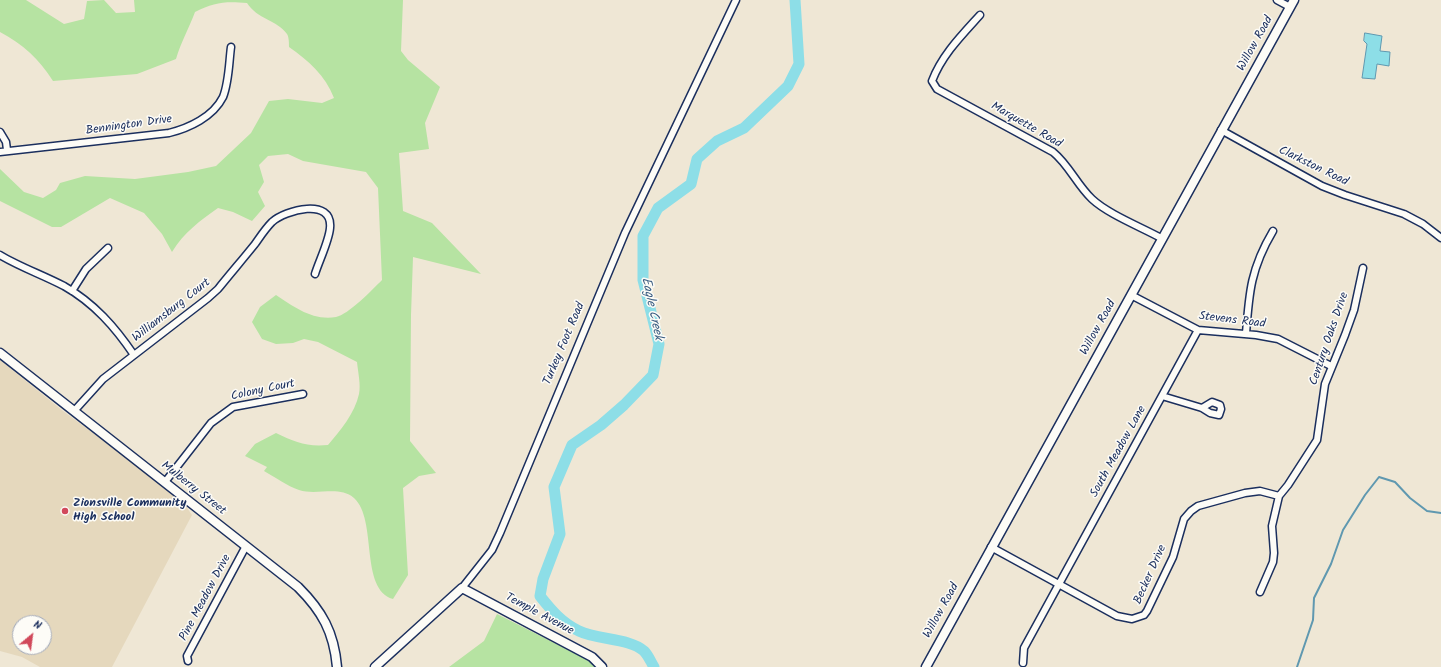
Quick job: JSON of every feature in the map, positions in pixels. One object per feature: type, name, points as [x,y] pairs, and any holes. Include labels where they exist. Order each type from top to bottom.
[{"type":"street","name":"Turkey Foot Road","points":[[375,667],[462,588],[492,550],[625,233],[736,0]]},
{"type":"street","points":[[1276,0],[1292,4]]},
{"type":"street","name":"Willow Road","points":[[926,667],[1161,238],[1292,4]]},
{"type":"street","name":"Marquette Road","points":[[980,14],[944,56],[932,82],[937,89],[1053,152],[1066,163],[1087,194],[1097,204],[1161,238]]},
{"type":"street","name":"Bennington Drive","points":[[0,152],[7,150],[82,144],[169,132],[184,128],[204,117],[222,98],[226,84],[231,47]]},
{"type":"street","name":"Clarkston Road","points":[[1221,130],[1322,186],[1404,214],[1423,224],[1441,238]]},
{"type":"street","points":[[0,132],[6,142],[7,150]]},
{"type":"street","name":"Williamsburg Court","points":[[75,410],[103,379],[218,289],[271,223],[296,210],[310,208],[318,210],[324,213],[330,220],[330,228],[315,274]]},
{"type":"street","points":[[1246,334],[1252,276],[1266,242],[1273,231]]},
{"type":"street","points":[[72,291],[86,269],[108,248]]},
{"type":"street","points":[[0,256],[72,291],[91,304],[104,316],[134,355]]},
{"type":"street","name":"Century Oaks Drive","points":[[1276,496],[1288,485],[1317,440],[1324,384],[1352,317],[1363,268]]},
{"type":"street","name":"Stevens Road","points":[[1131,295],[1198,330],[1246,334],[1278,339],[1331,366]]},
{"type":"street","name":"South Meadow Lane","points":[[1023,663],[1024,648],[1198,330]]},
{"type":"street","name":"Mulberry Street","points":[[0,353],[75,410],[298,587],[319,609],[330,633],[337,667]]},
{"type":"street","name":"Colony Court","points":[[165,482],[211,423],[233,407],[304,394]]},
{"type":"street","points":[[1162,396],[1202,408]]},
{"type":"street","name":"Becker Drive","points":[[991,547],[1117,616],[1132,619],[1144,615],[1148,611],[1168,569],[1184,518],[1191,511],[1198,506],[1245,493],[1260,491],[1276,496]]},
{"type":"street","points":[[1260,592],[1273,562],[1274,553],[1272,526],[1276,496]]},
{"type":"street","name":"Pine Meadow Drive","points":[[188,661],[187,656],[246,546]]},
{"type":"street","name":"Temple Avenue","points":[[462,588],[592,657],[602,667]]},
{"type":"shaded area","name":"Zionsville Community High School","points":[[0,360],[63,411],[134,463],[185,505],[192,515],[112,667],[40,667],[22,657],[15,655],[52,655],[52,615],[12,615],[12,654],[0,651]]},
{"type":"green space","points":[[0,0],[26,0],[64,24],[84,19],[87,1],[104,0],[116,13],[135,12],[134,0],[403,0],[401,51],[408,60],[440,87],[425,123],[429,149],[399,153],[403,211],[432,223],[481,274],[413,257],[410,441],[436,473],[419,476],[403,488],[408,575],[393,599],[383,593],[376,582],[372,568],[365,522],[361,508],[354,498],[342,492],[306,492],[299,490],[264,471],[267,467],[245,456],[255,444],[276,433],[301,443],[328,445],[351,415],[357,401],[360,383],[357,362],[318,342],[304,339],[293,343],[276,344],[262,339],[252,322],[260,307],[276,295],[304,312],[312,315],[328,318],[336,317],[347,312],[382,280],[378,188],[366,172],[303,161],[288,154],[268,156],[259,165],[264,182],[258,192],[265,206],[252,221],[233,212],[218,208],[187,233],[172,252],[162,234],[144,213],[110,198],[61,227],[52,227],[0,201],[0,169],[24,192],[43,198],[56,190],[60,183],[85,176],[135,179],[188,172],[216,166],[251,133],[269,101],[288,99],[322,103],[334,98],[326,82],[310,63],[289,47],[288,35],[283,29],[256,13],[247,3],[233,2],[214,4],[195,12],[176,59],[137,74],[53,81],[30,53],[0,32]]},
{"type":"green space","points":[[497,614],[588,660],[595,667],[449,667],[484,641]]},
{"type":"water","points":[[1365,33],[1382,36],[1380,51],[1390,52],[1389,66],[1377,64],[1375,79],[1362,78],[1367,44],[1364,41]]},
{"type":"waterway","name":"Eagle Creek","points":[[654,667],[644,651],[638,647],[622,641],[586,634],[573,628],[557,616],[540,596],[543,579],[560,534],[554,487],[572,445],[601,425],[624,405],[653,375],[659,344],[643,280],[643,236],[658,208],[691,184],[697,159],[717,141],[744,128],[788,86],[799,64],[795,0]]},
{"type":"waterway","points":[[1297,667],[1313,620],[1314,598],[1331,564],[1343,530],[1365,495],[1379,477],[1395,482],[1410,498],[1427,511],[1441,513]]},
{"type":"place","name":"Zionsville Community High School","points":[[65,511]]}]
